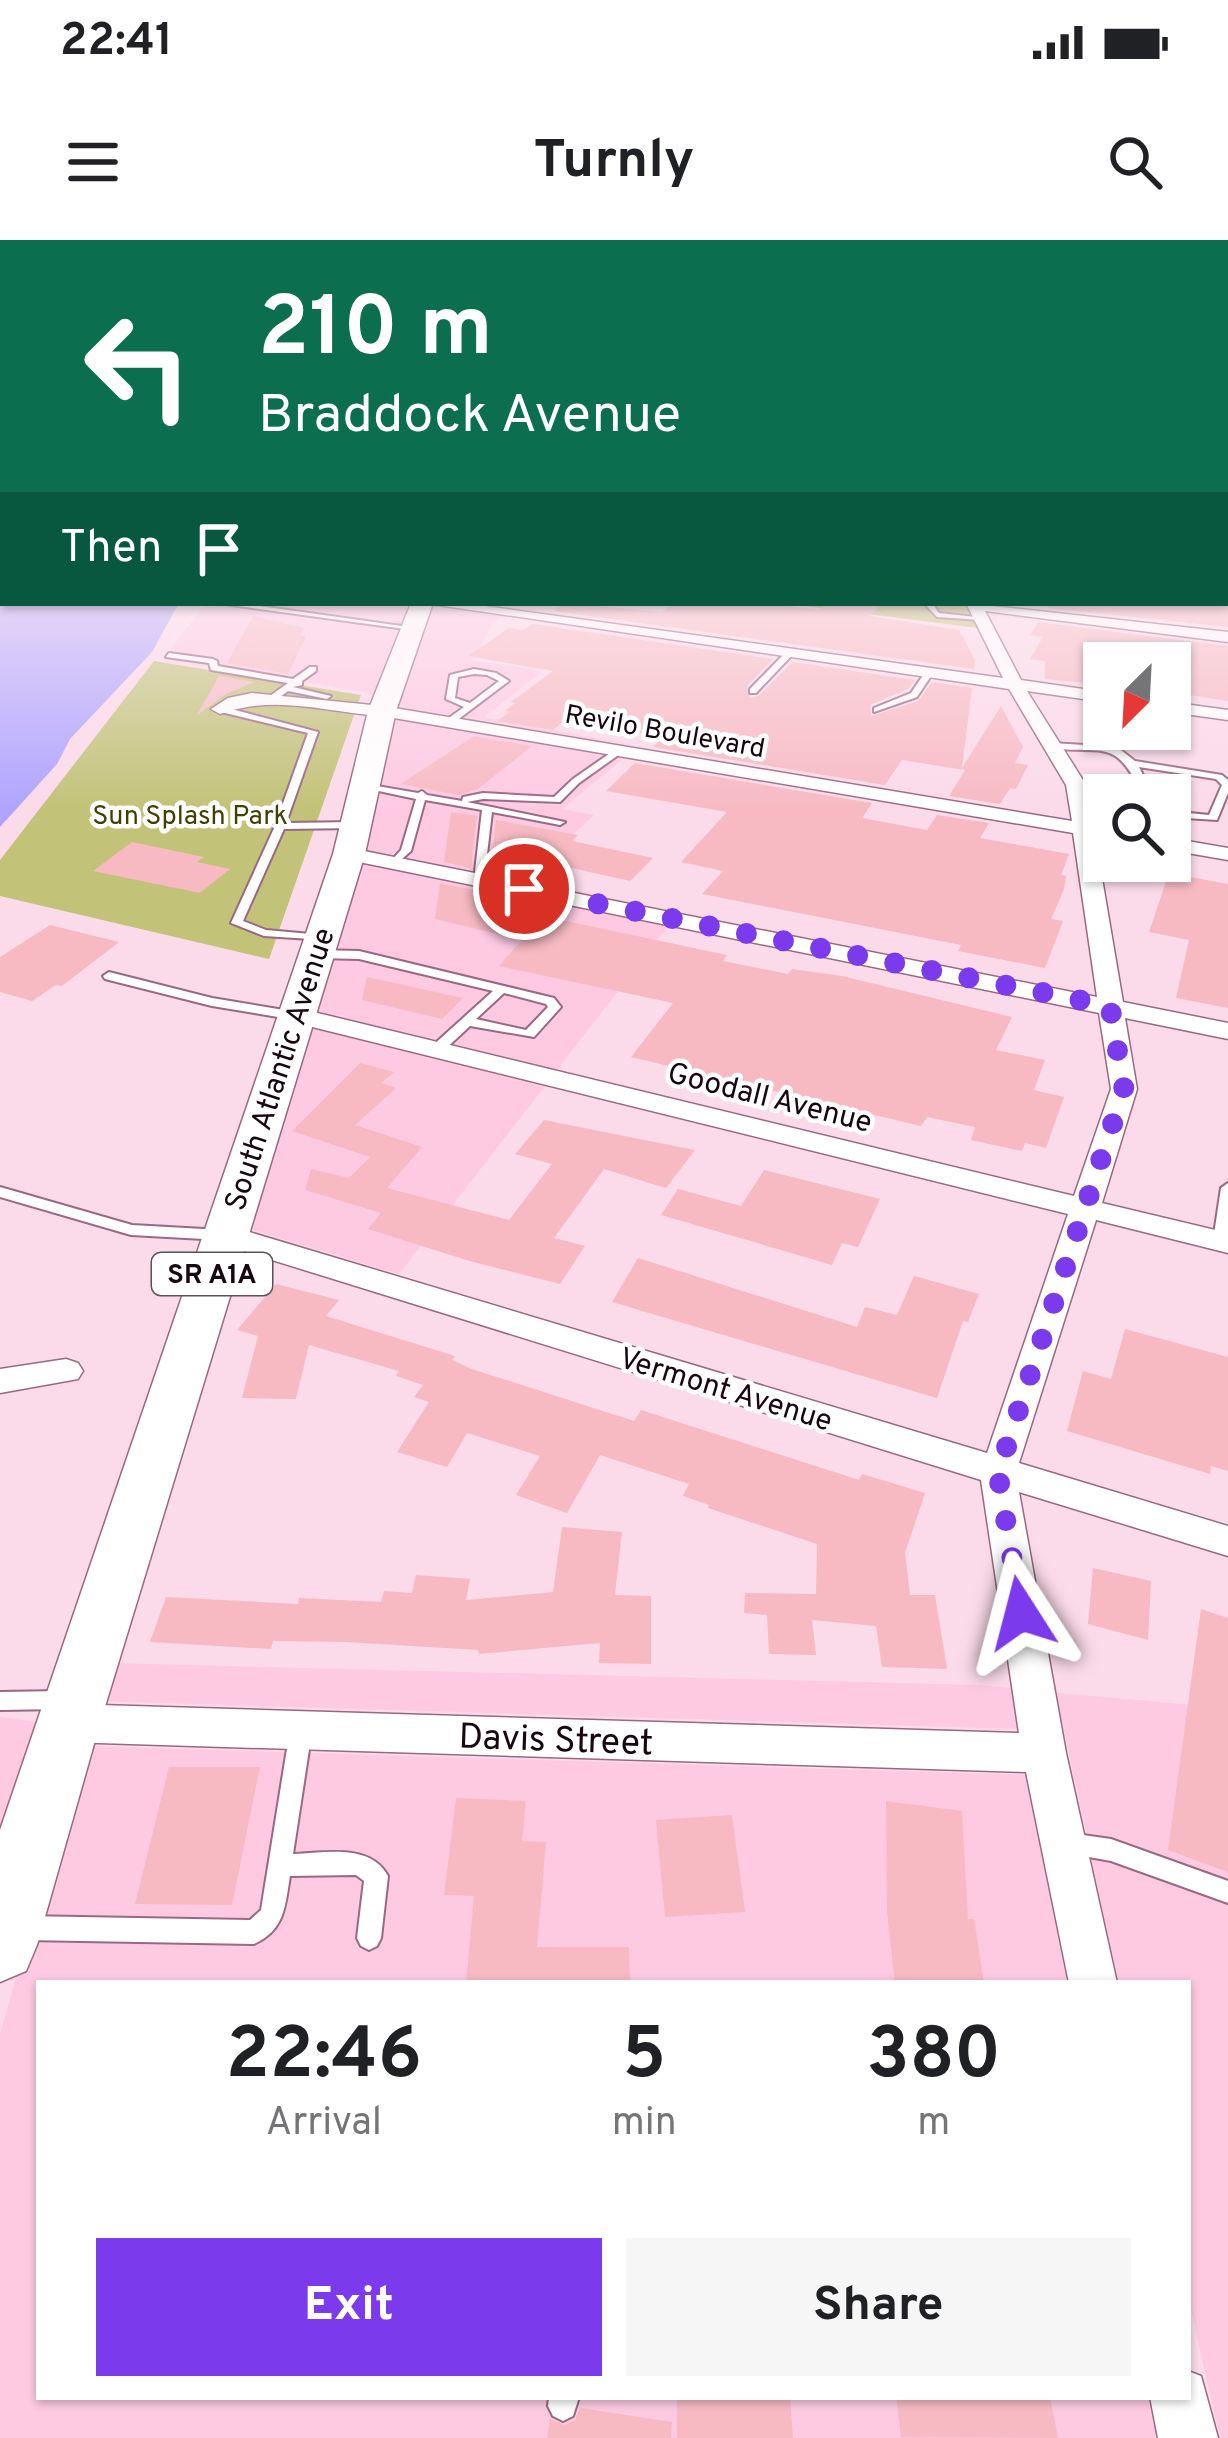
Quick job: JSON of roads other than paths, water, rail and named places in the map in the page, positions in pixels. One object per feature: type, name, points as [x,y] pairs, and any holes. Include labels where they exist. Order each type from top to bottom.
[{"type":"main road","name":"South Atlantic Avenue","points":[[3,1936],[71,1711],[319,946],[366,832],[382,711],[422,611]]},
{"type":"street","points":[[976,609],[1228,637]]},
{"type":"street","points":[[976,609],[1083,803]]},
{"type":"street","points":[[422,611],[790,653],[1083,694]]},
{"type":"street","name":"Revilo Boulevard","points":[[220,710],[238,699],[281,693],[349,711],[382,711],[1083,829]]},
{"type":"street","points":[[1191,709],[1228,715]]},
{"type":"street","points":[[366,832],[479,880],[1228,1030]]},
{"type":"street","points":[[1191,848],[1228,854]]},
{"type":"street","points":[[1092,1980],[1044,1753],[998,1473],[1124,1089],[1110,1006],[1099,882]]},
{"type":"street","name":"Goodall Avenue","points":[[297,1016],[1224,1242]]},
{"type":"street","name":"Vermont Avenue","points":[[225,1235],[1228,1540]]},
{"type":"street","points":[[0,1381],[66,1371]]},
{"type":"street","name":"Davis Street","points":[[71,1711],[301,1730],[1044,1753]]},
{"type":"street","points":[[1181,2400],[1189,2438]]},
{"type":"lane","points":[[310,607],[422,611]]},
{"type":"lane","points":[[931,607],[937,615],[976,609]]},
{"type":"lane","points":[[753,692],[790,653]]},
{"type":"lane","points":[[169,655],[299,682]]},
{"type":"lane","points":[[281,693],[313,669]]},
{"type":"lane","points":[[449,722],[471,706],[488,693],[505,681],[497,674],[472,671],[454,675],[450,699],[471,706]]},
{"type":"lane","points":[[877,710],[914,695],[929,673]]},
{"type":"lane","points":[[281,693],[327,696]]},
{"type":"lane","points":[[220,710],[313,732],[280,826],[237,923],[550,1000],[555,1007],[530,1034],[470,1022]]},
{"type":"lane","points":[[1052,746],[1117,750],[1137,774]]},
{"type":"lane","points":[[463,800],[476,794],[525,802],[557,800],[619,751]]},
{"type":"lane","points":[[1132,764],[1219,778],[1227,784],[1214,818],[1191,816]]},
{"type":"lane","points":[[280,826],[366,832],[406,851],[422,794]]},
{"type":"lane","points":[[366,832],[422,794],[560,822]]},
{"type":"lane","points":[[479,880],[487,808]]},
{"type":"lane","points":[[110,976],[212,1002],[297,1016]]},
{"type":"lane","points":[[436,1050],[502,988]]},
{"type":"lane","points":[[1224,1242],[1228,1188]]},
{"type":"lane","points":[[0,1192],[131,1230],[225,1235]]},
{"type":"lane","points":[[0,1702],[71,1711]]},
{"type":"lane","points":[[3,1936],[254,1932],[272,1916],[301,1730]]},
{"type":"lane","points":[[1063,1844],[1111,1850],[1228,1892]]},
{"type":"lane","points":[[280,1865],[360,1864],[376,1876],[369,1938]]},
{"type":"park label","name":"Sun Splash Park","points":[[190,815]]}]
